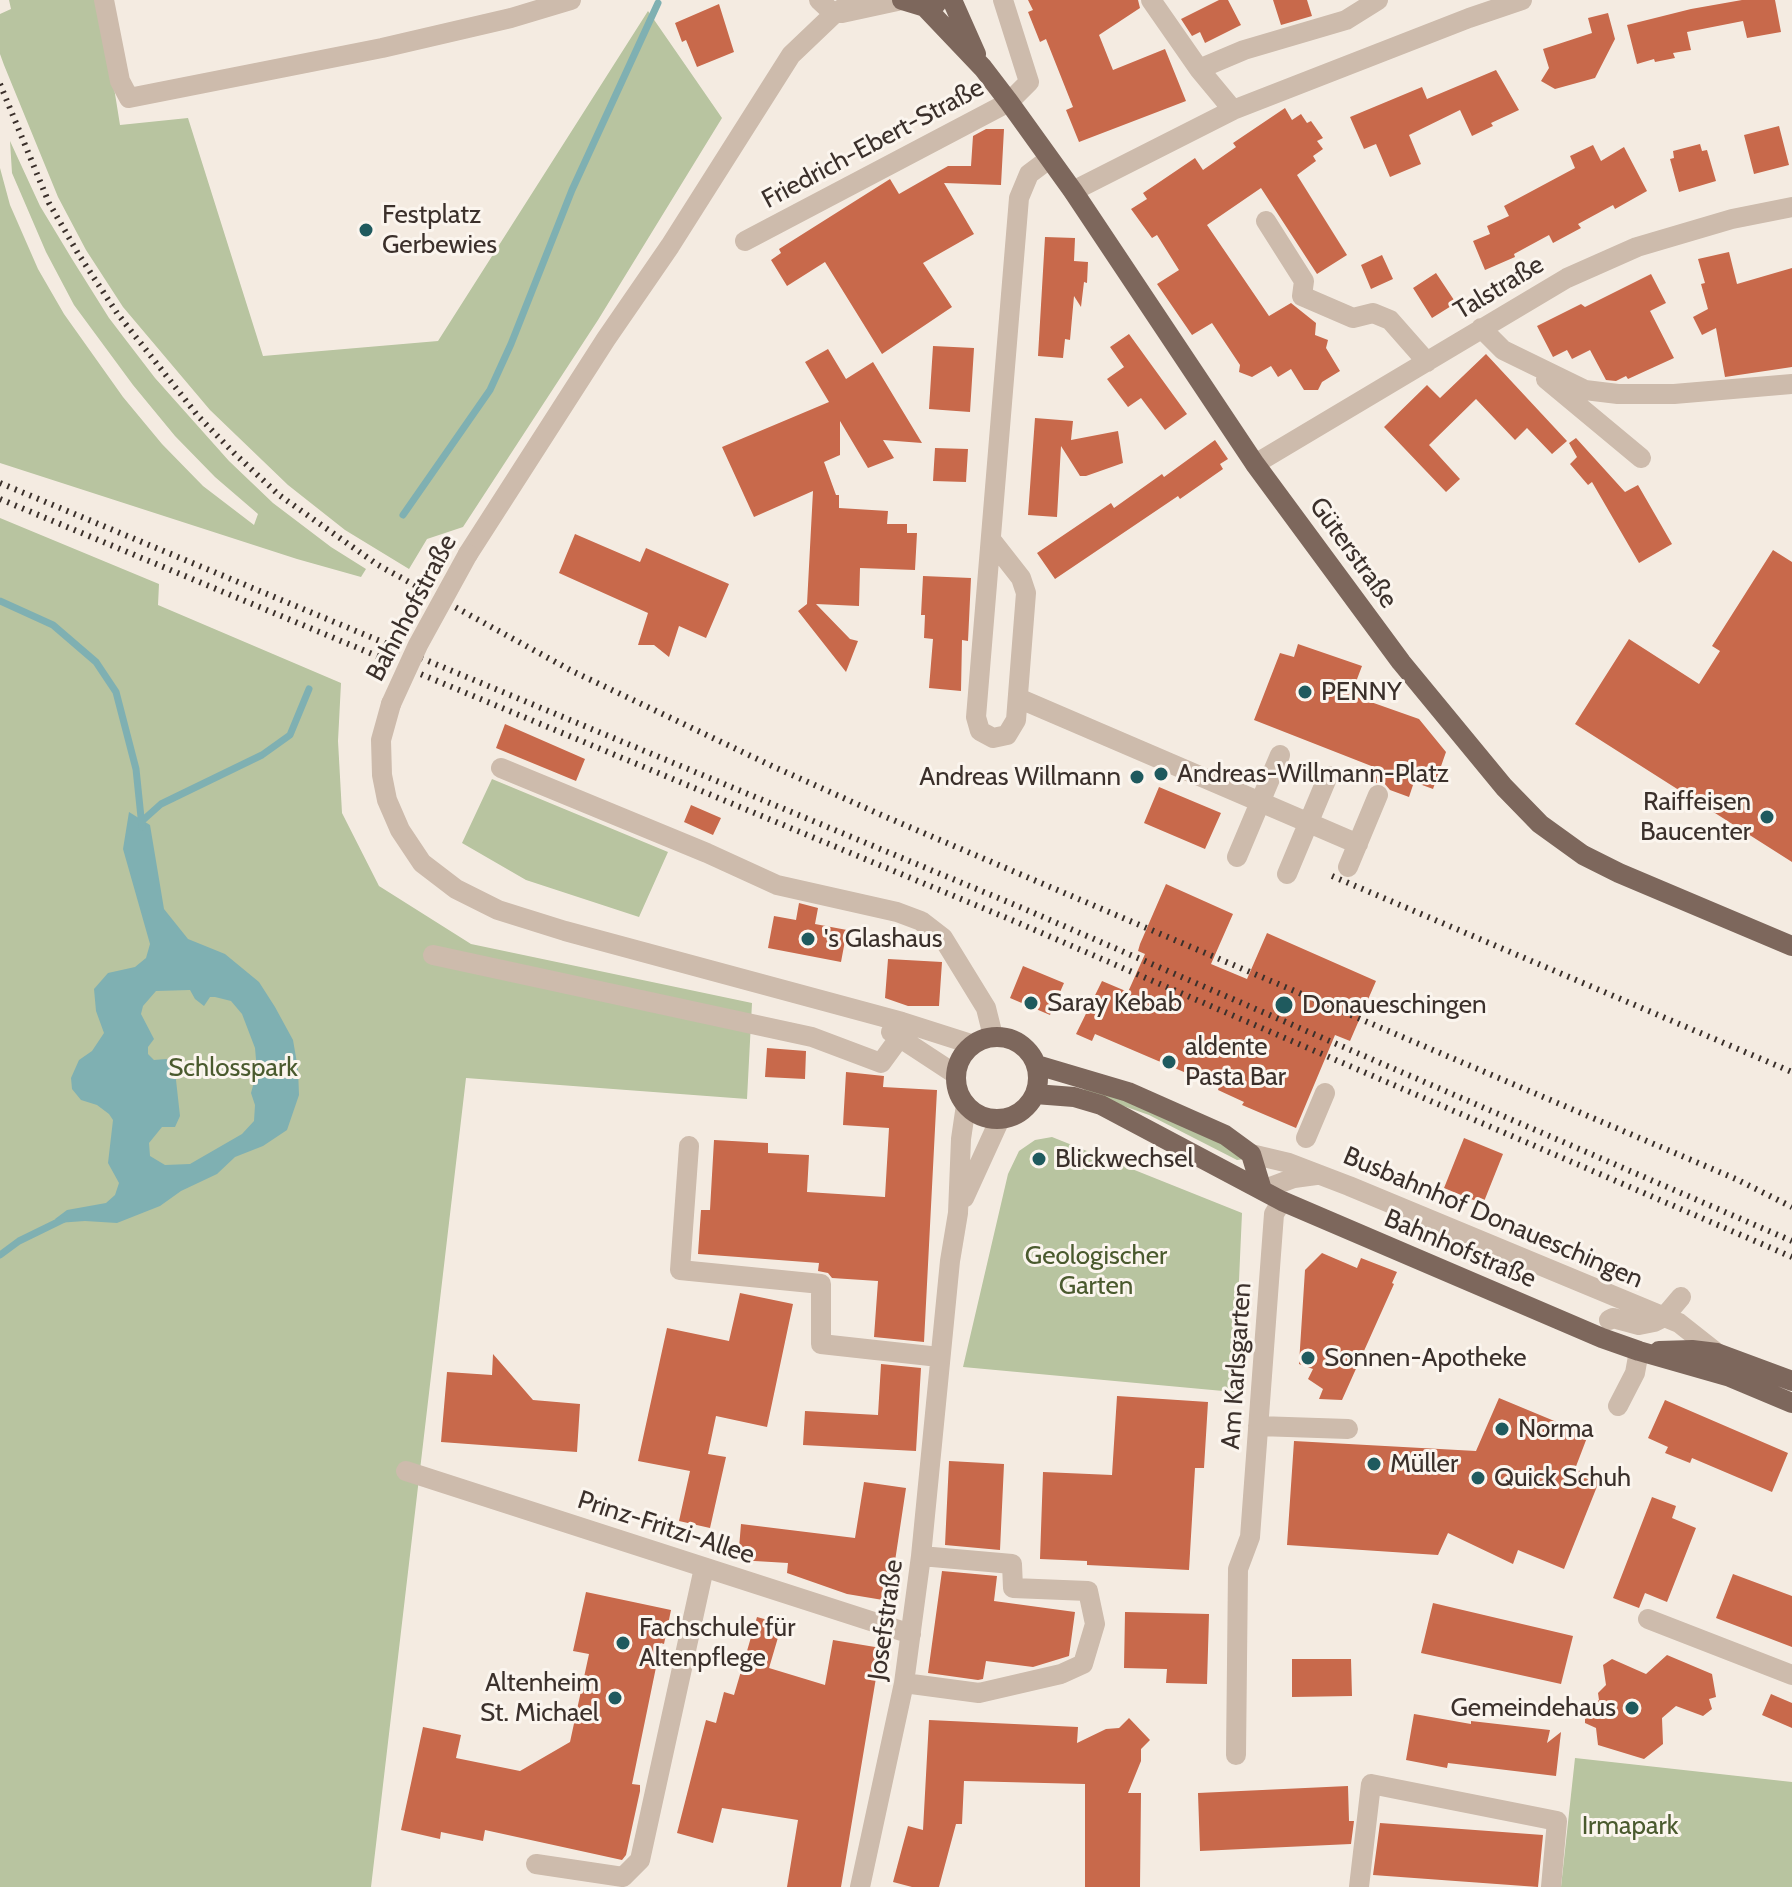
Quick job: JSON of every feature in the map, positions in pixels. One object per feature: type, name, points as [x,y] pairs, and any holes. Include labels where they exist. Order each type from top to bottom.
[{"type":"main road","points":[[902,0],[934,3]]},
{"type":"main road","name":"Güterstraße","points":[[952,0],[983,68]]},
{"type":"main road","name":"Güterstraße","points":[[934,3],[1073,191],[1255,464],[1449,723],[1504,787],[1540,824],[1583,855],[1792,946]]},
{"type":"main road","points":[[993,1036],[1007,1037],[1020,1043],[1030,1052],[1037,1065],[1035,1094],[1021,1112],[1000,1119],[981,1116],[966,1105],[956,1085],[955,1074],[958,1063],[971,1044],[993,1036]]},
{"type":"main road","points":[[1037,1065],[1128,1092],[1225,1135],[1251,1154],[1262,1190]]},
{"type":"main road","name":"Bahnhofstraße","points":[[1035,1094],[1074,1097],[1101,1105],[1282,1201],[1639,1351],[1682,1358],[1792,1403]]},
{"type":"main road","name":"Bahnhofstraße","points":[[1682,1358],[1717,1353],[1792,1381]]},
{"type":"street","points":[[104,0],[120,81],[129,98],[382,48],[511,18],[571,0]]},
{"type":"street","name":"Bahnhofstraße","points":[[855,0],[827,7],[791,55],[468,554],[418,645],[391,704],[381,740],[382,775],[387,800],[400,830],[422,863],[456,889],[498,910],[971,1044]]},
{"type":"street","points":[[827,7],[902,0]]},
{"type":"street","name":"Friedrich-Ebert-Straße","points":[[745,241],[1009,102],[1029,82],[1003,0]]},
{"type":"street","points":[[1151,0],[1199,69],[1233,110]]},
{"type":"street","points":[[1199,69],[1244,50],[1346,20],[1378,0]]},
{"type":"street","points":[[1073,191],[1233,110],[1522,0]]},
{"type":"street","points":[[992,541],[1021,578],[1026,593],[1016,720],[1007,735],[993,738],[980,731],[976,717],[1019,198],[1029,174],[1049,159]]},
{"type":"street","name":"Talstraße","points":[[1255,464],[1567,278],[1637,247],[1732,219],[1792,207]]},
{"type":"street","points":[[1266,221],[1304,281],[1302,296],[1353,318],[1373,313],[1390,320],[1427,362]]},
{"type":"street","points":[[1481,328],[1503,350],[1585,390],[1618,394],[1674,394],[1792,384]]},
{"type":"street","points":[[1539,369],[1552,386],[1641,458]]},
{"type":"street","points":[[1018,698],[1358,844]]},
{"type":"street","points":[[1237,857],[1280,755]]},
{"type":"street","points":[[501,768],[777,885],[897,912],[921,921],[943,938],[986,1008],[993,1036]]},
{"type":"street","points":[[1287,874],[1328,776]]},
{"type":"street","points":[[1348,867],[1378,795]]},
{"type":"street","points":[[433,955],[812,1037],[881,1063],[900,1037]]},
{"type":"street","name":"Bahnhofstraße","points":[[857,1011],[955,1074]]},
{"type":"street","points":[[1306,1138],[1325,1093]]},
{"type":"street","name":"Josefstraße","points":[[860,1887],[904,1683],[911,1634],[939,1357],[958,1213],[961,1139],[966,1105]]},
{"type":"street","name":"Josefstraße","points":[[958,1213],[1000,1119]]},
{"type":"street","points":[[689,1146],[680,1270],[821,1284],[821,1344],[939,1357]]},
{"type":"street","points":[[1251,1154],[1268,1156],[1326,1174]]},
{"type":"street","name":"Busbahnhof Donaueschingen","points":[[1262,1190],[1294,1178],[1326,1174],[1696,1334],[1717,1353]]},
{"type":"street","name":"Am Karlsgarten","points":[[1236,1755],[1238,1569],[1250,1537],[1274,1214],[1282,1201]]},
{"type":"street","points":[[1609,1320],[1613,1318],[1639,1325],[1659,1318],[1681,1297]]},
{"type":"street","points":[[1659,1318],[1682,1358]]},
{"type":"street","points":[[1618,1406],[1635,1373],[1639,1351]]},
{"type":"street","points":[[1258,1426],[1348,1429]]},
{"type":"street","name":"Prinz-Fritzi-Allee","points":[[406,1471],[911,1634]]},
{"type":"street","points":[[904,1683],[979,1693],[1061,1674],[1083,1664],[1095,1624],[1088,1591],[1013,1588],[1012,1564],[921,1556]]},
{"type":"street","points":[[536,1864],[623,1877],[640,1860],[704,1568]]},
{"type":"street","points":[[1648,1619],[1792,1675]]},
{"type":"street","points":[[1359,1887],[1371,1784],[1557,1821],[1551,1887]]},
{"type":"green space","points":[[9,0],[100,0],[120,125],[188,118],[263,356],[438,341],[648,11],[722,118],[598,320],[463,527],[427,539],[409,569],[345,530],[288,485],[210,410],[123,307],[86,250],[58,197],[4,65],[0,54],[0,14],[11,9]]},
{"type":"green space","points":[[10,141],[40,206],[72,259],[109,318],[155,378],[229,461],[273,503],[366,569],[361,577],[0,463],[0,168],[10,205],[38,269],[64,314],[123,397],[162,444],[203,486],[254,525],[258,514],[215,477],[175,436],[74,305],[46,252],[12,173]]},
{"type":"green space","name":"Schlosspark","points":[[0,518],[159,584],[158,605],[341,683],[338,741],[342,813],[379,886],[471,944],[752,1003],[747,1099],[466,1078],[371,1887],[0,1887]]},
{"type":"green space","points":[[492,779],[668,852],[639,917],[526,880],[462,843]]},
{"type":"green space","points":[[1091,1086],[1232,1146],[1245,1159],[1237,1160],[1149,1115],[1084,1092]]},
{"type":"green space","name":"Geologischer Garten","points":[[1052,1137],[1242,1213],[1234,1392],[963,1367],[1008,1174],[1019,1151],[1035,1140]]},
{"type":"green space","name":"Irmapark","points":[[1575,1758],[1792,1782],[1792,1887],[1561,1887]]},
{"type":"water","points":[[129,812],[150,825],[164,909],[188,939],[225,954],[259,982],[275,1007],[293,1040],[299,1095],[287,1130],[263,1146],[235,1157],[217,1174],[181,1191],[160,1206],[117,1223],[57,1223],[55,1219],[67,1210],[106,1203],[115,1195],[119,1183],[108,1163],[113,1120],[97,1105],[81,1100],[72,1089],[71,1078],[79,1060],[92,1051],[104,1033],[96,1011],[94,989],[108,973],[135,967],[146,958],[150,944],[123,849]],"holes":[[[190,990],[204,1006],[210,997],[231,1001],[242,1014],[255,1048],[257,1071],[251,1093],[255,1105],[254,1121],[242,1134],[190,1164],[165,1165],[150,1156],[149,1143],[162,1127],[175,1127],[180,1116],[176,1080],[178,1063],[166,1059],[154,1060],[148,1054],[148,1047],[154,1039],[141,1014],[143,1006],[156,991]]]},
{"type":"building","points":[[1028,0],[1138,0],[1140,8],[1099,35],[1113,70],[1165,49],[1186,101],[1079,142],[1066,110],[1073,107],[1046,39],[1040,42],[1028,12],[1033,10]]},
{"type":"building","points":[[1219,0],[1228,0],[1241,25],[1205,43],[1200,32],[1192,36],[1181,19]]},
{"type":"building","points":[[1273,0],[1307,0],[1312,16],[1281,25]]},
{"type":"building","points":[[1742,0],[1775,0],[1781,32],[1747,38],[1743,21],[1687,32],[1691,50],[1673,53],[1675,58],[1637,64],[1627,25]]},
{"type":"building","points":[[719,4],[734,52],[697,67],[675,23]]},
{"type":"building","points":[[1608,13],[1615,39],[1595,78],[1555,89],[1541,81],[1549,68],[1543,49],[1592,33],[1588,18]]},
{"type":"building","points":[[1496,70],[1519,110],[1491,123],[1493,126],[1472,136],[1460,110],[1409,135],[1421,164],[1390,177],[1376,144],[1364,149],[1350,117],[1422,87],[1427,99]]},
{"type":"building","points":[[1285,108],[1292,120],[1301,114],[1307,123],[1311,121],[1323,138],[1317,141],[1323,149],[1313,156],[1316,161],[1297,175],[1347,255],[1317,274],[1261,188],[1207,225],[1269,316],[1291,303],[1316,323],[1315,335],[1328,340],[1326,348],[1340,371],[1322,382],[1318,390],[1304,390],[1291,369],[1278,377],[1271,366],[1252,377],[1239,372],[1240,365],[1212,323],[1192,335],[1157,284],[1179,270],[1157,235],[1152,238],[1131,209],[1147,199],[1143,193],[1195,158],[1203,170],[1236,147],[1233,143]]},
{"type":"building","points":[[1779,126],[1789,165],[1754,174],[1744,135]]},
{"type":"building","points":[[986,129],[1004,129],[1001,185],[944,183],[974,234],[923,263],[952,307],[882,354],[825,262],[787,286],[771,260],[781,253],[779,249],[890,179],[899,194],[948,166],[971,166],[973,136]]},
{"type":"building","points":[[1700,144],[1702,151],[1707,150],[1716,181],[1679,192],[1670,159],[1674,158],[1673,151]]},
{"type":"building","points":[[1593,145],[1601,161],[1624,147],[1647,191],[1615,209],[1613,205],[1578,224],[1581,228],[1553,243],[1549,235],[1514,254],[1515,257],[1485,270],[1473,241],[1490,234],[1487,226],[1509,216],[1504,206],[1575,168],[1570,156]]},
{"type":"building","points":[[1045,237],[1075,238],[1074,261],[1088,262],[1081,307],[1074,296],[1070,340],[1065,339],[1063,358],[1038,356]]},
{"type":"building","points":[[1729,252],[1737,284],[1792,268],[1792,367],[1725,377],[1716,328],[1702,335],[1693,317],[1708,309],[1698,259]]},
{"type":"building","points":[[1382,255],[1393,279],[1371,289],[1361,265]]},
{"type":"building","points":[[1436,273],[1456,303],[1432,318],[1413,288]]},
{"type":"building","points":[[1651,274],[1666,303],[1650,311],[1674,358],[1628,379],[1626,376],[1616,381],[1606,380],[1590,350],[1572,359],[1567,350],[1553,357],[1537,326],[1581,304],[1585,307]]},
{"type":"building","points":[[1129,334],[1187,414],[1165,430],[1141,398],[1128,407],[1107,379],[1124,367],[1110,347]]},
{"type":"building","points":[[933,346],[974,348],[970,412],[929,409]]},
{"type":"building","points":[[828,349],[846,379],[873,362],[922,443],[883,440],[894,458],[868,468],[840,421],[840,455],[824,462],[836,495],[839,495],[839,508],[888,511],[887,524],[907,524],[907,533],[917,533],[915,570],[860,568],[859,606],[816,604],[850,639],[858,641],[846,672],[798,611],[807,604],[813,491],[754,517],[722,447],[829,402],[805,362]]},
{"type":"building","points":[[1486,354],[1567,441],[1552,454],[1527,428],[1515,440],[1476,399],[1429,445],[1460,479],[1446,492],[1384,427],[1427,385],[1440,398]]},
{"type":"building","points":[[1035,418],[1073,421],[1071,440],[1118,431],[1123,463],[1086,476],[1080,476],[1061,446],[1057,517],[1028,515]]},
{"type":"building","points":[[1576,438],[1625,492],[1638,485],[1672,544],[1639,563],[1592,482],[1588,485],[1570,464],[1577,457],[1569,443]]},
{"type":"building","points":[[1215,440],[1228,459],[1220,464],[1223,469],[1055,579],[1037,553],[1111,503],[1114,508],[1162,474],[1164,477]]},
{"type":"building","points":[[935,448],[968,449],[966,482],[933,481]]},
{"type":"building","points":[[575,534],[640,562],[646,548],[729,584],[706,638],[679,626],[669,657],[654,645],[638,645],[648,613],[559,573]]},
{"type":"building","points":[[1773,550],[1792,562],[1792,862],[1575,724],[1629,639],[1699,684],[1720,651],[1712,646]]},
{"type":"building","points":[[923,576],[971,578],[968,641],[962,640],[961,691],[929,688],[933,639],[924,638],[925,615],[921,615]]},
{"type":"building","points":[[1298,644],[1362,666],[1351,695],[1419,719],[1446,752],[1433,789],[1414,782],[1409,797],[1390,790],[1384,783],[1374,783],[1379,769],[1254,720],[1280,653],[1294,657]]},
{"type":"building","points":[[505,724],[585,759],[576,781],[496,748]]},
{"type":"building","points":[[1159,787],[1221,813],[1205,849],[1144,823]]},
{"type":"building","points":[[691,805],[721,818],[713,835],[684,822]]},
{"type":"building","points":[[1166,884],[1233,914],[1211,964],[1247,979],[1267,933],[1376,981],[1350,1041],[1335,1035],[1296,1128],[1242,1105],[1244,1102],[1218,1090],[1219,1087],[1095,1034],[1092,1041],[1076,1034],[1102,981],[1128,992],[1145,954],[1138,951],[1140,944]]},
{"type":"building","name":"'s Glashaus","points":[[799,903],[818,908],[815,924],[847,930],[841,962],[768,948],[774,916],[796,920]]},
{"type":"building","points":[[888,959],[942,962],[939,1006],[908,1006],[885,998]]},
{"type":"building","points":[[1023,966],[1064,983],[1050,1015],[1010,998]]},
{"type":"building","points":[[767,1048],[806,1051],[805,1079],[765,1077]]},
{"type":"building","points":[[846,1072],[884,1076],[883,1087],[937,1090],[924,1342],[874,1337],[878,1281],[832,1278],[828,1273],[818,1271],[819,1263],[698,1254],[701,1210],[710,1210],[714,1140],[768,1143],[768,1153],[809,1155],[807,1192],[885,1197],[889,1128],[843,1125]]},
{"type":"building","points":[[1464,1138],[1503,1154],[1483,1204],[1444,1188]]},
{"type":"building","points":[[1322,1253],[1357,1268],[1361,1258],[1397,1272],[1342,1400],[1319,1399],[1323,1389],[1308,1379],[1313,1369],[1299,1364],[1305,1270]]},
{"type":"building","points":[[740,1293],[793,1304],[767,1427],[716,1416],[708,1454],[726,1457],[710,1528],[679,1521],[690,1471],[638,1461],[667,1328],[729,1341]]},
{"type":"building","points":[[493,1354],[533,1400],[580,1404],[577,1452],[441,1442],[447,1372],[492,1375]]},
{"type":"building","points":[[881,1364],[921,1368],[916,1451],[803,1445],[805,1411],[878,1415]]},
{"type":"building","points":[[1117,1396],[1208,1402],[1204,1468],[1195,1468],[1189,1570],[1087,1565],[1087,1561],[1040,1559],[1043,1472],[1112,1475]]},
{"type":"building","points":[[1499,1398],[1588,1435],[1575,1469],[1600,1479],[1564,1569],[1518,1550],[1513,1564],[1448,1533],[1438,1555],[1287,1545],[1294,1441],[1476,1451]]},
{"type":"building","points":[[1665,1400],[1788,1453],[1772,1492],[1692,1458],[1690,1463],[1665,1453],[1668,1447],[1648,1438]]},
{"type":"building","points":[[949,1461],[1004,1464],[1000,1550],[945,1545]]},
{"type":"building","points":[[864,1482],[906,1488],[889,1601],[847,1594],[787,1573],[788,1563],[738,1560],[741,1524],[855,1538]]},
{"type":"building","points":[[1652,1497],[1676,1506],[1672,1518],[1696,1528],[1667,1602],[1645,1593],[1639,1608],[1613,1598]]},
{"type":"building","points":[[942,1571],[997,1576],[994,1601],[1075,1612],[1069,1656],[1033,1667],[986,1661],[983,1679],[978,1680],[928,1673]]},
{"type":"building","points":[[1733,1574],[1792,1596],[1792,1647],[1716,1618]]},
{"type":"building","name":"Altenheim St. Michael","points":[[586,1592],[671,1610],[664,1644],[661,1643],[632,1784],[640,1785],[640,1791],[626,1855],[622,1860],[485,1830],[483,1841],[441,1832],[440,1839],[401,1830],[423,1727],[461,1735],[456,1758],[520,1771],[570,1742],[589,1654],[573,1651]]},
{"type":"building","points":[[1433,1603],[1573,1636],[1561,1684],[1421,1653]]},
{"type":"building","points":[[1125,1612],[1209,1614],[1207,1684],[1166,1683],[1167,1669],[1124,1668]]},
{"type":"building","points":[[757,1617],[782,1624],[769,1668],[825,1685],[833,1640],[881,1648],[841,1887],[787,1887],[798,1820],[722,1808],[713,1843],[677,1833],[706,1720],[716,1723],[724,1692],[734,1695]]},
{"type":"building","name":"Gemeindehaus","points":[[1667,1655],[1712,1674],[1716,1697],[1709,1699],[1712,1709],[1703,1716],[1676,1706],[1662,1718],[1663,1744],[1644,1759],[1598,1745],[1596,1728],[1585,1723],[1585,1711],[1599,1700],[1598,1693],[1606,1685],[1603,1665],[1612,1659],[1646,1674]]},
{"type":"building","points":[[1292,1659],[1351,1659],[1352,1696],[1292,1697]]},
{"type":"building","points":[[1771,1694],[1792,1703],[1792,1728],[1762,1715]]},
{"type":"building","points":[[1414,1714],[1471,1724],[1471,1721],[1550,1730],[1547,1743],[1561,1732],[1556,1776],[1448,1763],[1447,1768],[1406,1760]]},
{"type":"building","points":[[1129,1718],[1150,1740],[1141,1749],[1141,1761],[1128,1793],[1141,1793],[1140,1887],[1085,1887],[1085,1784],[964,1781],[962,1824],[956,1824],[939,1887],[912,1887],[893,1882],[908,1826],[923,1830],[929,1720],[1078,1727],[1077,1743],[1106,1729],[1119,1728]]},
{"type":"building","points":[[1348,1786],[1349,1821],[1354,1821],[1351,1844],[1200,1851],[1198,1793]]},
{"type":"building","points":[[1380,1823],[1543,1835],[1538,1887],[1373,1875]]},
{"type":"waterway","points":[[403,515],[490,390],[572,190],[658,3]]},
{"type":"waterway","points":[[0,601],[53,625],[96,662],[116,692],[136,769],[142,827]]},
{"type":"waterway","points":[[142,821],[161,804],[262,755],[290,735],[309,689]]},
{"type":"waterway","points":[[0,1255],[19,1241],[64,1219]]},
{"type":"railway","points":[[0,84],[49,203],[117,313],[198,416],[234,453],[279,495],[378,565],[572,671],[772,766],[1736,1179],[1792,1207]]},
{"type":"railway","points":[[0,483],[1020,907],[1792,1241]]},
{"type":"railway","points":[[0,499],[1014,921],[1792,1257]]},
{"type":"railway","points":[[1332,876],[1792,1072]]},
{"type":"place","name":"Festplatz Gerbewies","points":[[366,230]]},
{"type":"place","name":"PENNY","points":[[1305,692]]},
{"type":"place","name":"Andreas-Willmann-Platz","points":[[1161,774]]},
{"type":"place","name":"Andreas Willmann","points":[[1137,777]]},
{"type":"place","name":"Raiffeisen Baucenter","points":[[1767,817]]},
{"type":"place","name":"'s Glashaus","points":[[808,939]]},
{"type":"place","name":"Saray Kebab","points":[[1031,1003]]},
{"type":"place","name":"Donaueschingen","points":[[1284,1005]]},
{"type":"place","name":"aldente Pasta Bar","points":[[1169,1062]]},
{"type":"place","name":"Blickwechsel","points":[[1039,1159]]},
{"type":"place","name":"Sonnen-Apotheke","points":[[1308,1358]]},
{"type":"place","name":"Norma","points":[[1502,1429]]},
{"type":"place","name":"Müller","points":[[1374,1464]]},
{"type":"place","name":"Quick Schuh","points":[[1478,1478]]},
{"type":"place","name":"Fachschule für Altenpflege","points":[[623,1643]]},
{"type":"place","name":"Altenheim St. Michael","points":[[615,1698]]},
{"type":"place","name":"Gemeindehaus","points":[[1632,1708]]}]
